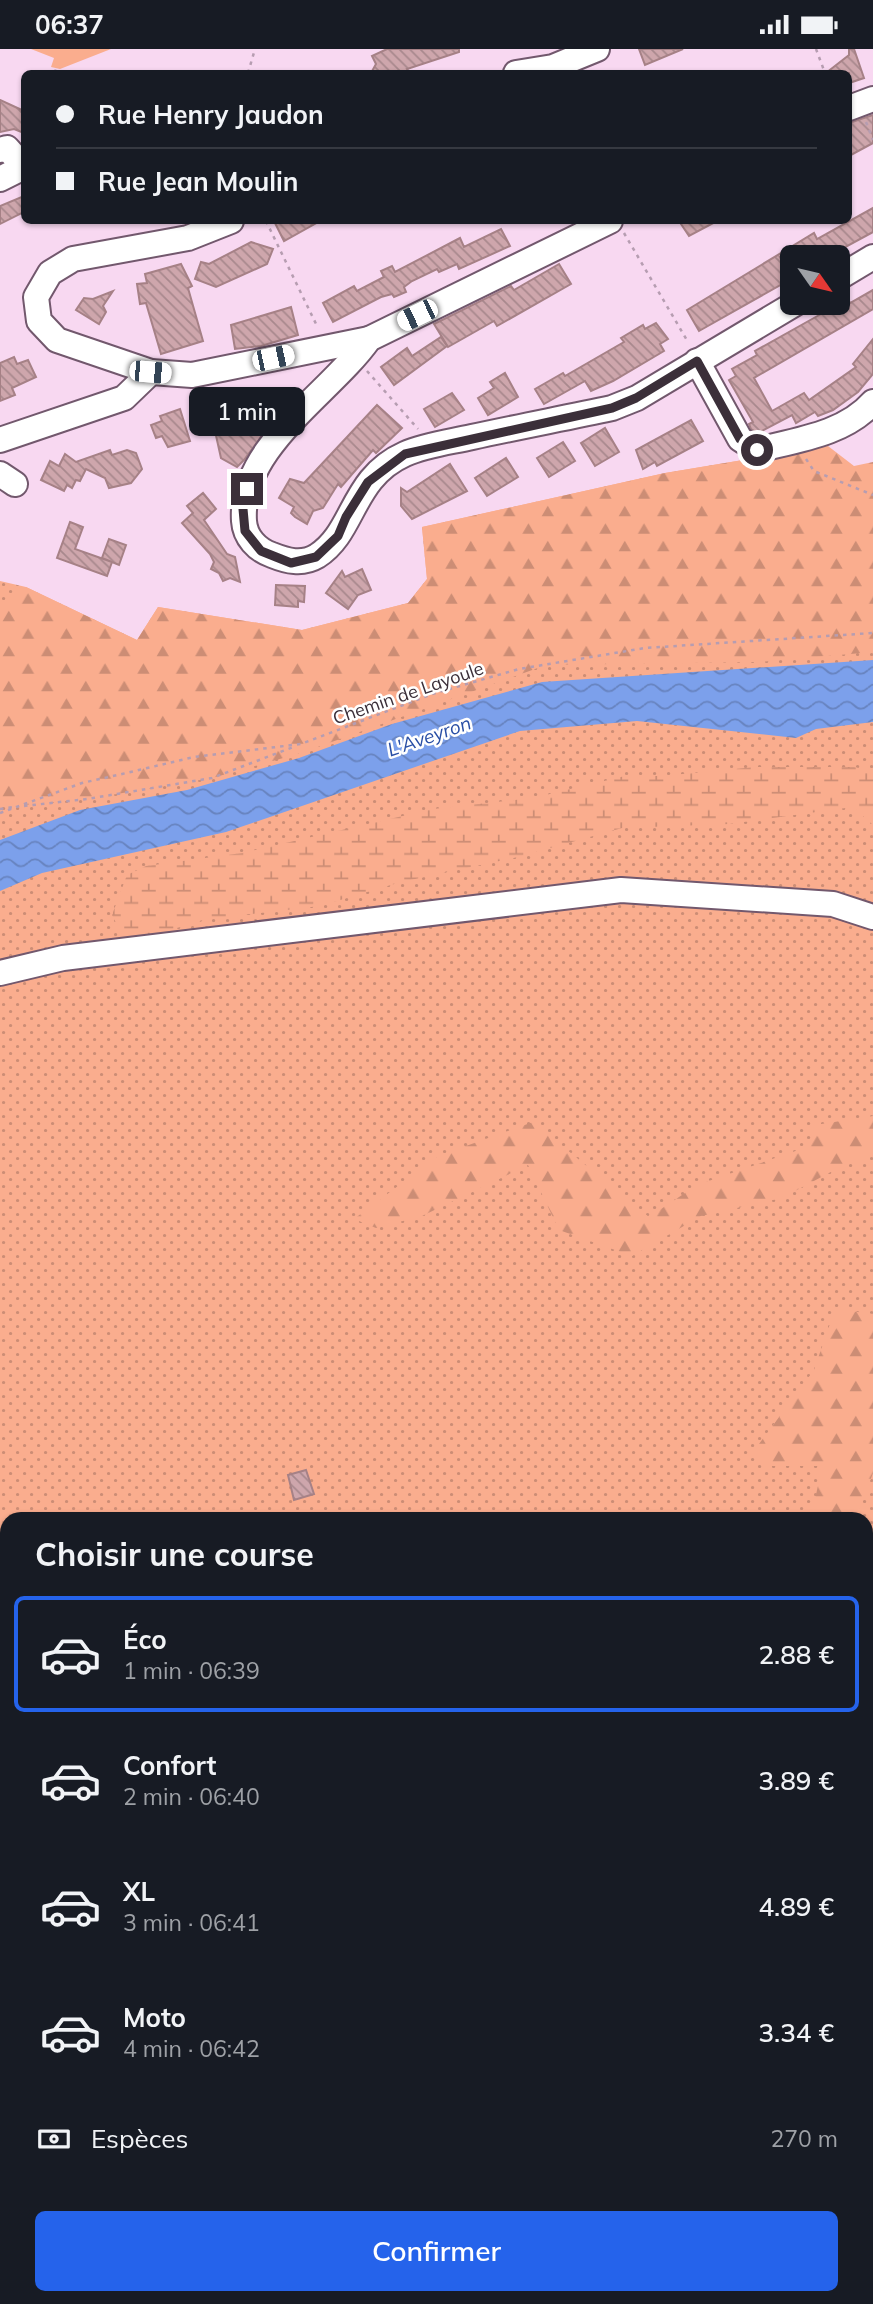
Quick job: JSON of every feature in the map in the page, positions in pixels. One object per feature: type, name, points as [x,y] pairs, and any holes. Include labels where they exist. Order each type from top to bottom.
[{"type":"street","points":[[534,70],[553,67],[597,49]]},
{"type":"street","points":[[0,150],[6,148],[21,164]]},
{"type":"street","points":[[0,179],[21,168]]},
{"type":"street","points":[[227,224],[188,238],[73,259],[50,273],[36,297],[39,321],[57,340],[150,372],[192,375],[327,347],[362,348]]},
{"type":"street","points":[[615,224],[362,348],[270,447],[247,489],[243,509],[245,531],[261,551],[291,563],[316,557],[338,536],[346,517],[368,482],[405,454],[612,408],[636,398],[780,312]]},
{"type":"street","points":[[850,271],[873,257]]},
{"type":"street","points":[[697,361],[740,439],[757,450],[814,436],[847,423],[873,402]]},
{"type":"street","points":[[0,440],[124,398],[150,372]]},
{"type":"street","points":[[0,973],[63,958],[621,890],[832,904],[873,917]]},
{"type":"path","points":[[249,70],[255,49]]},
{"type":"path","points":[[816,49],[824,70]]},
{"type":"path","points":[[862,108],[873,141]]},
{"type":"path","points":[[267,224],[327,347]]},
{"type":"path","points":[[615,224],[697,361]]},
{"type":"path","points":[[362,348],[433,446]]},
{"type":"path","points":[[814,471],[873,495]]},
{"type":"path","name":"Chemin de Layoule","points":[[0,811],[82,783],[194,757],[301,744],[432,694],[519,669],[645,648],[873,633]]},
{"type":"path","points":[[0,811],[212,778],[301,744]]},
{"type":"green space","points":[[31,49],[111,49],[60,69],[51,67],[54,58]]},
{"type":"green space","points":[[828,446],[839,482],[873,471],[873,1512],[0,1512],[0,581],[26,587],[137,640],[158,607],[302,630],[408,603],[427,579],[422,527],[665,473]]},
{"type":"green space","points":[[828,446],[854,466],[873,462],[873,652],[760,662],[546,665],[301,753],[212,778],[87,799],[5,807],[0,797],[0,606],[26,587],[137,640],[158,607],[302,630],[408,603],[427,579],[422,527],[665,473]]},
{"type":"green space","points":[[755,767],[854,767],[873,771],[873,825],[853,807],[729,824],[622,828],[518,857],[401,882],[320,906],[210,919],[140,938],[123,937],[112,915],[127,875],[146,866],[242,853],[433,809],[533,798],[625,776],[662,776]]},
{"type":"green space","points":[[873,1116],[873,1156],[842,1166],[782,1198],[701,1216],[632,1256],[559,1230],[528,1165],[422,1216],[376,1228],[354,1219],[438,1156],[533,1122],[649,1217],[697,1185],[810,1146],[815,1125]]},
{"type":"green space","points":[[835,1309],[873,1314],[873,1473],[859,1512],[812,1512],[822,1466],[770,1466],[753,1452],[814,1370]]},
{"type":"water","name":"L'Aveyron","points":[[873,660],[873,722],[816,729],[796,738],[637,721],[520,731],[226,832],[42,873],[0,891],[0,840],[80,810],[187,790],[299,758],[392,724],[542,682]]},
{"type":"building","points":[[387,49],[459,49],[459,52],[408,70],[373,70],[376,64],[372,56]]},
{"type":"building","points":[[639,49],[683,49],[645,65]]},
{"type":"building","points":[[849,49],[854,49],[864,78],[852,82],[852,70],[830,70],[849,55]]},
{"type":"building","points":[[0,100],[21,110],[21,132],[14,129],[0,132]]},
{"type":"building","points":[[873,115],[873,143],[852,154],[852,122]]},
{"type":"building","points":[[21,197],[21,214],[0,224],[0,206]]},
{"type":"building","points":[[873,208],[873,232],[849,245],[794,245],[814,233],[817,239],[844,224],[852,224],[852,220]]},
{"type":"building","points":[[276,224],[315,224],[284,241]]},
{"type":"building","points":[[681,224],[711,224],[689,236]]},
{"type":"building","points":[[501,229],[510,246],[459,269],[457,264],[439,272],[437,269],[412,281],[404,287],[406,292],[394,297],[392,294],[381,297],[333,322],[323,303],[354,286],[357,291],[384,277],[381,271],[392,266],[395,272],[460,238],[464,247]]},
{"type":"building","points":[[251,242],[273,249],[267,264],[216,287],[195,279],[201,262],[209,264]]},
{"type":"building","points":[[780,254],[780,285],[699,331],[687,310]]},
{"type":"building","points":[[181,264],[192,286],[188,288],[203,341],[161,354],[146,303],[140,304],[137,284],[147,283],[145,274]]},
{"type":"building","points":[[559,264],[571,284],[497,326],[494,321],[448,347],[434,324],[511,286],[514,290]]},
{"type":"building","points":[[873,290],[873,309],[754,378],[772,411],[804,393],[809,400],[856,367],[853,364],[873,339],[873,374],[858,392],[833,410],[818,416],[815,412],[796,423],[792,415],[758,433],[751,429],[749,424],[753,422],[729,380],[736,376],[732,369],[757,355],[755,351],[819,315],[850,315],[850,303]]},
{"type":"building","points":[[113,291],[103,306],[106,312],[99,324],[76,310],[84,298],[93,299]]},
{"type":"building","points":[[291,307],[298,335],[261,346],[235,349],[231,325]]},
{"type":"building","points":[[656,323],[668,339],[660,344],[664,351],[591,391],[585,381],[544,404],[535,389],[563,373],[565,376],[624,342],[621,338],[643,325],[645,329]]},
{"type":"building","points":[[441,337],[447,346],[394,385],[381,367],[407,348],[412,356]]},
{"type":"building","points":[[14,357],[17,364],[28,360],[36,377],[12,388],[15,395],[0,401],[0,363]]},
{"type":"building","points":[[505,373],[518,397],[488,415],[478,398],[494,388],[490,382]]},
{"type":"building","points":[[452,393],[464,410],[435,427],[424,409]]},
{"type":"building","points":[[377,405],[402,428],[376,453],[373,450],[341,487],[338,484],[323,508],[313,511],[307,524],[295,517],[291,513],[294,507],[279,498],[290,479],[304,483]]},
{"type":"building","points":[[180,409],[190,441],[168,447],[162,436],[156,438],[151,425],[162,421],[160,416]]},
{"type":"building","points":[[262,415],[277,415],[244,460],[237,467],[221,458],[215,431],[227,429],[234,425],[233,422]]},
{"type":"building","points":[[691,420],[703,441],[657,466],[655,462],[643,469],[636,450]]},
{"type":"building","points":[[605,428],[619,452],[595,466],[581,443]]},
{"type":"building","points":[[563,442],[575,461],[549,477],[537,458]]},
{"type":"building","points":[[110,450],[112,455],[127,450],[136,453],[142,469],[131,483],[109,488],[105,478],[86,469],[80,481],[76,480],[72,488],[67,485],[64,491],[41,480],[50,461],[59,466],[65,454],[76,462]]},
{"type":"building","points":[[506,458],[518,477],[487,496],[475,478]]},
{"type":"building","points":[[450,464],[467,491],[412,519],[401,506],[401,488],[407,492]]},
{"type":"building","points":[[203,493],[216,509],[204,520],[227,554],[235,557],[240,582],[230,578],[223,581],[219,573],[211,569],[214,562],[210,554],[182,523],[193,513],[187,506]]},
{"type":"building","points":[[70,522],[83,527],[75,549],[112,562],[107,576],[57,558]]},
{"type":"building","points":[[109,539],[126,545],[119,565],[102,558]]},
{"type":"building","points":[[362,569],[371,590],[358,595],[348,609],[326,593],[342,571],[345,577]]},
{"type":"building","points":[[276,585],[305,586],[304,602],[298,601],[298,607],[275,605]]},
{"type":"building","points":[[306,1470],[314,1494],[294,1500],[288,1475]]},
{"type":"route","points":[[247,489],[243,509],[245,531],[261,551],[291,563],[316,557],[338,536],[346,517],[368,482],[384,467],[405,454],[452,441],[612,408],[636,398],[697,361],[740,439],[757,450]]}]
